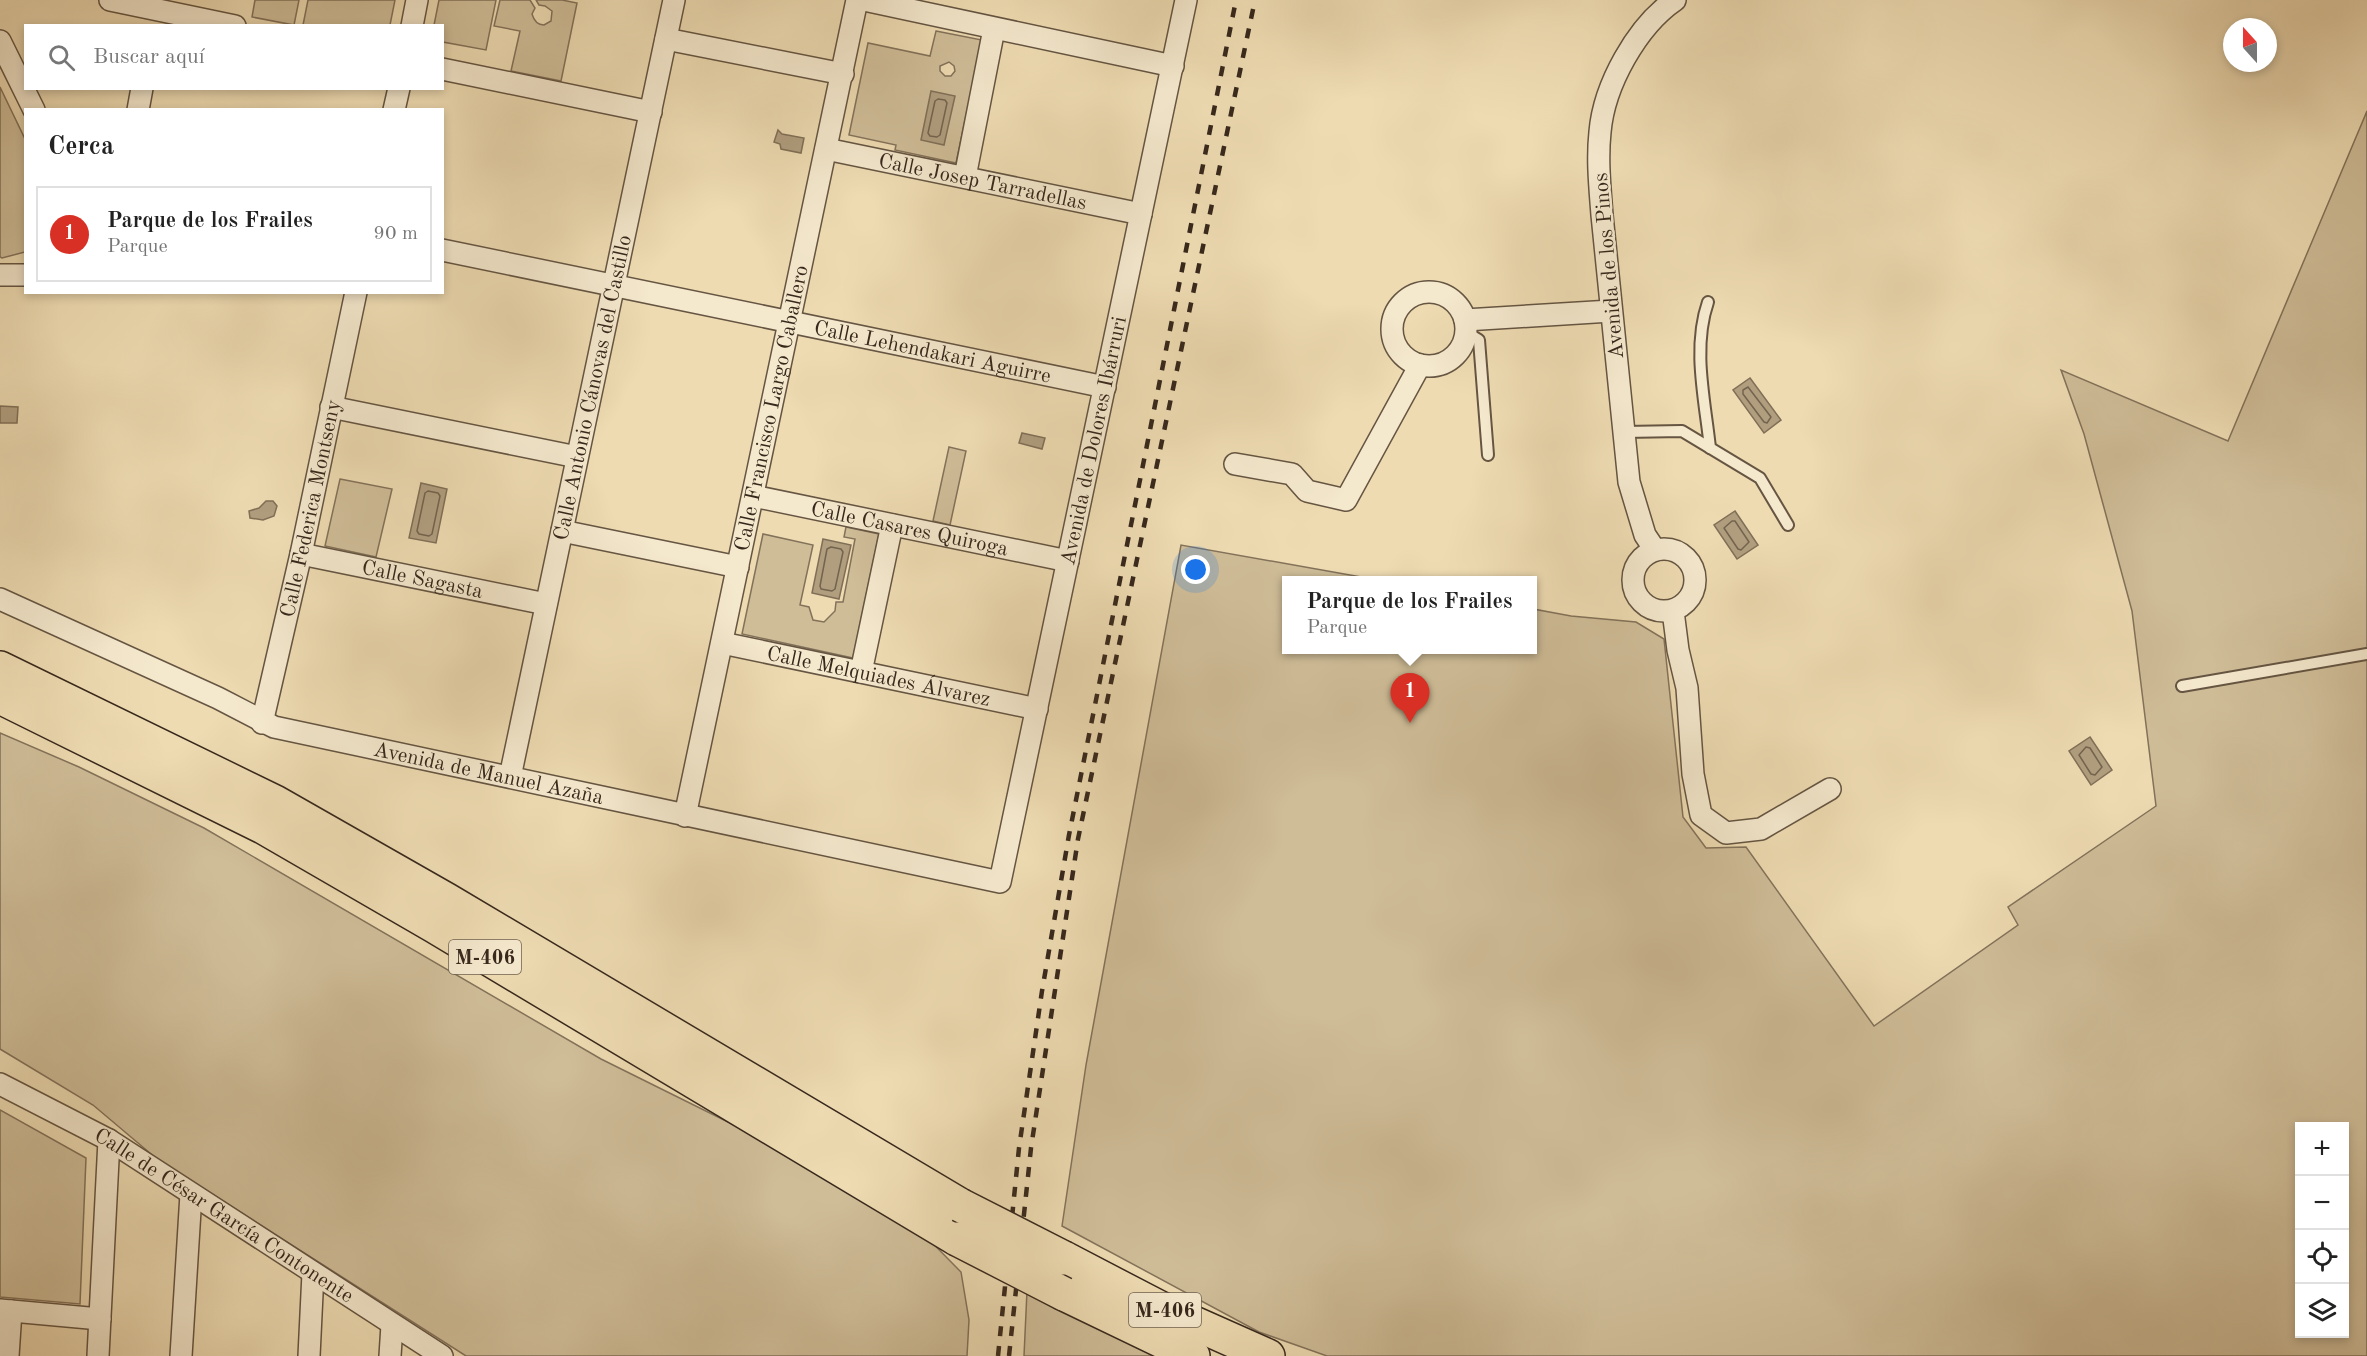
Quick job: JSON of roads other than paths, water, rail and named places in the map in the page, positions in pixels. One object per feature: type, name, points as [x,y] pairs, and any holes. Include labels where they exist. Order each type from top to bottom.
[{"type":"highway","name":"M-406","points":[[0,668],[285,807],[447,900],[960,1205],[1160,1308],[1268,1356]]},
{"type":"highway","name":"M-406","points":[[0,697],[263,827],[434,926],[957,1239],[1193,1356]]},
{"type":"street","points":[[110,0],[224,24]]},
{"type":"street","points":[[412,24],[417,0]]},
{"type":"street","name":"Calle Antonio Cánovas del Castillo","points":[[510,777],[674,0]]},
{"type":"street","name":"Calle Francisco Largo Caballero","points":[[685,816],[857,0]]},
{"type":"street","points":[[864,0],[1173,66]]},
{"type":"street","name":"Avenida de Dolores Ibárruri","points":[[1000,882],[1186,0]]},
{"type":"street","name":"Avenida de los Pinos","points":[[1654,550],[1645,536],[1629,482],[1600,187],[1600,131],[1608,97],[1628,52],[1660,10],[1675,0]]},
{"type":"street","points":[[965,177],[994,29]]},
{"type":"street","points":[[666,39],[843,74]]},
{"type":"street","points":[[0,41],[24,90]]},
{"type":"street","points":[[444,69],[651,112]]},
{"type":"street","points":[[24,90],[33,108]]},
{"type":"street","points":[[138,108],[142,90]]},
{"type":"street","points":[[394,108],[399,90]]},
{"type":"street","name":"Calle Josep Tarradellas","points":[[826,149],[1141,214]]},
{"type":"street","name":"Calle Lehendakari Aguirre","points":[[444,250],[1105,387]]},
{"type":"street","points":[[0,275],[24,275]]},
{"type":"street","points":[[1423,293],[1436,293],[1448,298],[1460,309],[1465,326],[1462,344],[1455,355],[1445,363],[1432,366],[1419,365],[1406,359],[1397,349],[1392,334],[1392,321],[1400,306],[1410,298],[1423,293]]},
{"type":"street","name":"Calle Federica Montseny","points":[[262,723],[301,554],[356,294]]},
{"type":"street","points":[[1465,326],[1611,311]]},
{"type":"street","points":[[1235,464],[1292,474],[1307,491],[1346,500],[1419,365]]},
{"type":"street","points":[[331,407],[577,457]]},
{"type":"street","name":"Calle Casares Quiroga","points":[[753,496],[1068,561]]},
{"type":"street","points":[[861,672],[892,525]]},
{"type":"street","points":[[562,531],[738,567]]},
{"type":"street","points":[[1654,550],[1675,551],[1684,556],[1695,575],[1691,596],[1683,606],[1673,611],[1652,610],[1636,595],[1633,574],[1637,564],[1645,555],[1654,550]]},
{"type":"street","name":"Calle Sagasta","points":[[301,554],[546,604]]},
{"type":"street","name":"Avenida de Manuel Azaña","points":[[0,599],[218,698],[274,728],[1000,882]]},
{"type":"street","points":[[1673,611],[1678,650],[1687,688],[1693,774],[1701,815],[1726,833],[1761,829],[1830,789]]},
{"type":"street","name":"Calle Melquiades Álvarez","points":[[722,643],[1037,709]]},
{"type":"street","name":"Calle de César García Contonente","points":[[0,1084],[109,1140],[442,1356]]},
{"type":"street","points":[[98,1356],[109,1140]]},
{"type":"street","points":[[181,1356],[191,1194]]},
{"type":"street","points":[[309,1356],[313,1273]]},
{"type":"street","points":[[8,1356],[5,1310],[100,1319]]},
{"type":"street","points":[[390,1356],[392,1325]]},
{"type":"lane","points":[[1708,303],[1701,324],[1701,363],[1710,448]]},
{"type":"lane","points":[[1465,326],[1479,340],[1488,455]]},
{"type":"lane","points":[[1624,432],[1682,431],[1760,478],[1788,525]]},
{"type":"lane","points":[[2182,686],[2367,654]]},
{"type":"water","points":[[931,91],[955,96],[944,145],[921,140]]},
{"type":"water","points":[[778,130],[782,134],[804,138],[801,153],[781,149],[780,144],[774,142]]},
{"type":"water","points":[[1750,378],[1781,420],[1764,433],[1733,390]]},
{"type":"water","points":[[0,406],[18,407],[17,423],[0,423]]},
{"type":"water","points":[[1022,433],[1045,438],[1042,449],[1019,443]]},
{"type":"water","points":[[421,483],[447,489],[436,543],[409,538]]},
{"type":"water","points":[[266,501],[273,501],[277,506],[274,516],[263,520],[250,518],[249,511],[259,508]]},
{"type":"water","points":[[1735,511],[1758,545],[1737,559],[1714,525]]},
{"type":"water","points":[[823,539],[851,545],[839,599],[812,593]]},
{"type":"water","points":[[2090,737],[2112,770],[2091,785],[2069,751]]},
{"type":"railway","points":[[998,1356],[1019,1148],[1042,991],[1069,835],[1236,0]]},
{"type":"railway","points":[[1009,1356],[1031,1148],[1078,839],[1255,0]]},
{"type":"place","name":"Parque de los Frailes","points":[[1410,723]]}]
